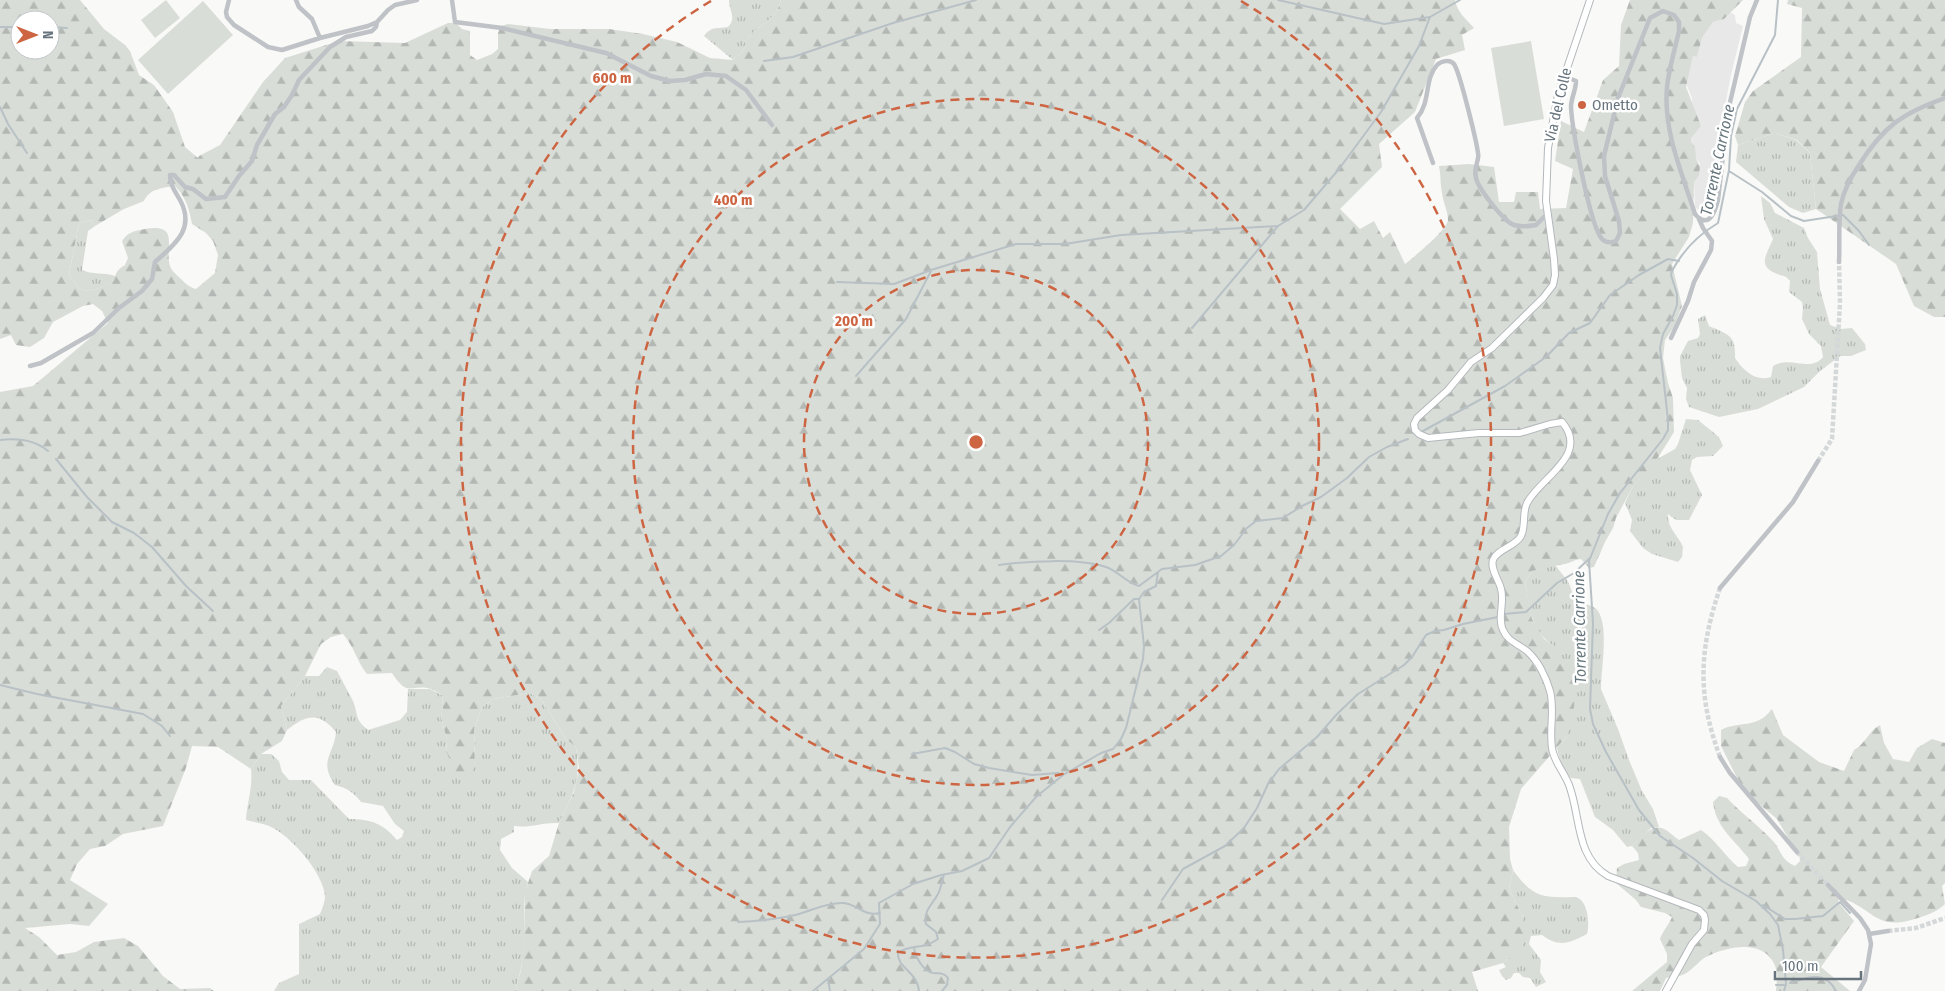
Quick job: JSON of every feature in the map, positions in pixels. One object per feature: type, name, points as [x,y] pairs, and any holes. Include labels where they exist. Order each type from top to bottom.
[{"type":"street","points":[[229,0],[226,12],[230,22],[268,47],[282,50],[320,38],[358,30],[376,22],[388,10],[403,1],[417,0]]},
{"type":"street","points":[[296,0],[299,7],[312,19],[320,38]]},
{"type":"street","points":[[452,0],[456,22],[502,28],[606,54],[651,76],[670,82],[706,74],[726,76],[746,90],[772,125]]},
{"type":"street","name":"Via del Colle","points":[[1590,0],[1558,95],[1548,148],[1547,214],[1554,260],[1553,285],[1543,298],[1496,344],[1471,362],[1448,390],[1417,418],[1414,424],[1418,434],[1428,438],[1478,433],[1520,432],[1562,422],[1569,432],[1570,451],[1564,461],[1534,493],[1527,504],[1521,536],[1493,559],[1493,567],[1502,590],[1501,625],[1509,639],[1526,651],[1538,663],[1550,690],[1552,750],[1572,794],[1584,850],[1589,860],[1597,869],[1608,876],[1699,910],[1704,915],[1706,926],[1692,944],[1666,991]]},
{"type":"street","points":[[1699,219],[1707,220],[1715,212],[1728,111],[1750,17],[1757,0]]},
{"type":"street","points":[[1564,76],[1576,81],[1571,106],[1592,218],[1603,240],[1607,242],[1616,241],[1620,233],[1619,221],[1605,176],[1604,163],[1618,98],[1650,18],[1663,11],[1677,18],[1679,31],[1667,88],[1670,136],[1695,214],[1712,241],[1711,250],[1694,282],[1688,301],[1671,338]]},
{"type":"street","points":[[30,366],[41,363],[93,333],[119,308],[142,291],[152,279],[155,262],[172,248],[184,226],[184,210],[170,182],[170,175],[174,175],[185,187],[193,189],[206,199],[225,197],[252,161],[257,145],[275,114],[284,107],[292,96],[299,80],[330,47],[346,37],[372,31],[376,27],[376,22]]},
{"type":"street","points":[[1433,162],[1417,118],[1425,107],[1430,80],[1437,65],[1450,61],[1454,65],[1463,91],[1478,154],[1474,170],[1478,185],[1502,216],[1513,225],[1536,225],[1547,214]]},
{"type":"street","points":[[1840,262],[1841,204],[1852,176],[1865,155],[1885,129],[1909,113],[1945,98]]},
{"type":"street","points":[[1720,588],[1793,502],[1818,461]]},
{"type":"street","points":[[1720,757],[1730,773],[1797,852]]},
{"type":"street","points":[[1828,885],[1860,918],[1869,934],[1871,944],[1865,980],[1859,991]]},
{"type":"street","points":[[1869,934],[1888,931]]},
{"type":"shaded area","points":[[1730,12],[1735,15],[1736,23],[1743,26],[1721,127],[1713,204],[1707,213],[1702,213],[1695,207],[1694,182],[1699,176],[1700,163],[1696,159],[1691,142],[1692,98],[1686,83],[1693,56],[1697,57],[1702,38],[1713,22],[1724,19]]},
{"type":"green space","points":[[0,0],[80,0],[104,29],[130,51],[139,75],[154,85],[173,112],[185,147],[198,158],[220,145],[263,82],[285,58],[339,41],[405,43],[448,23],[456,23],[462,29],[470,31],[470,55],[477,60],[492,54],[498,49],[498,33],[501,26],[508,24],[550,29],[609,29],[643,34],[677,42],[710,58],[733,60],[744,49],[746,40],[752,33],[775,13],[781,0],[1455,0],[1460,12],[1474,28],[1462,35],[1465,50],[1436,59],[1415,112],[1379,144],[1382,167],[1340,209],[1360,229],[1374,221],[1383,238],[1390,232],[1405,264],[1442,230],[1448,220],[1441,190],[1439,166],[1469,164],[1494,167],[1499,202],[1514,202],[1516,192],[1538,192],[1540,209],[1566,208],[1573,169],[1555,161],[1561,121],[1584,132],[1603,80],[1619,66],[1621,25],[1630,0],[1743,0],[1724,19],[1713,22],[1702,38],[1697,57],[1693,56],[1686,87],[1701,126],[1691,138],[1691,142],[1695,147],[1696,159],[1700,166],[1699,176],[1694,182],[1693,223],[1689,237],[1672,264],[1682,306],[1674,327],[1665,340],[1663,358],[1673,398],[1674,432],[1654,464],[1632,488],[1594,567],[1589,568],[1579,559],[1532,571],[1525,582],[1532,619],[1544,639],[1554,646],[1576,688],[1572,724],[1567,736],[1521,789],[1509,827],[1510,859],[1513,870],[1509,889],[1523,917],[1524,937],[1522,948],[1503,963],[1472,972],[1478,991],[515,991],[521,970],[524,948],[525,892],[532,871],[549,856],[559,823],[574,792],[579,768],[576,747],[566,739],[541,699],[530,693],[493,699],[482,707],[474,730],[475,766],[469,777],[457,776],[446,751],[447,740],[441,717],[442,695],[431,689],[406,688],[402,686],[392,673],[367,674],[343,634],[331,637],[321,644],[305,676],[281,706],[287,730],[282,741],[261,754],[251,769],[218,747],[192,746],[186,768],[163,826],[123,834],[105,846],[90,849],[77,864],[70,880],[108,904],[89,926],[70,924],[25,928],[39,937],[57,955],[76,952],[94,942],[124,938],[138,946],[163,976],[180,989],[210,988],[214,991],[0,991],[0,392],[33,386],[108,323],[102,311],[93,304],[83,306],[53,322],[44,338],[30,347],[16,345],[11,335],[0,339]],"holes":[[[175,186],[182,194],[190,213],[192,224],[206,233],[213,241],[218,255],[215,273],[196,289],[189,286],[172,270],[169,263],[168,234],[164,230],[157,228],[145,229],[132,232],[122,241],[128,258],[125,265],[117,272],[114,281],[92,290],[83,290],[78,287],[69,275],[79,223],[91,220],[95,226],[124,209],[144,201],[150,193],[162,188]]]},
{"type":"green space","points":[[166,0],[180,18],[155,38],[141,20]]},
{"type":"green space","points":[[729,0],[781,0],[779,7],[771,18],[752,33],[746,40],[744,49],[733,60],[704,36],[714,28],[728,27],[731,24],[732,17]]},
{"type":"green space","points":[[1788,0],[1945,0],[1945,317],[1934,317],[1914,306],[1896,264],[1816,209],[1810,153],[1797,140],[1775,133],[1738,145],[1735,136],[1745,102],[1753,91],[1801,57],[1802,8],[1787,4]]},
{"type":"green space","points":[[203,1],[233,35],[168,94],[138,60]]},
{"type":"green space","points":[[1531,41],[1544,119],[1504,126],[1491,48]]},
{"type":"green space","points":[[1775,133],[1796,140],[1810,153],[1816,209],[1803,213],[1789,207],[1736,162],[1738,145]]},
{"type":"green space","points":[[1761,196],[1770,203],[1775,213],[1804,228],[1817,252],[1820,289],[1830,325],[1841,329],[1852,328],[1865,344],[1866,350],[1851,356],[1840,356],[1820,371],[1804,387],[1758,409],[1719,417],[1689,407],[1686,399],[1687,388],[1682,378],[1680,356],[1688,341],[1698,338],[1700,334],[1698,319],[1705,315],[1709,326],[1730,337],[1734,345],[1735,358],[1746,371],[1760,378],[1771,377],[1773,366],[1780,363],[1812,364],[1818,362],[1823,357],[1821,346],[1809,334],[1802,319],[1802,302],[1789,292],[1790,281],[1786,277],[1773,272],[1765,265],[1766,256],[1773,239],[1764,219]]},
{"type":"green space","points":[[91,220],[95,226],[88,231],[82,270],[115,276],[115,281],[92,290],[83,290],[76,285],[69,275],[79,223]]},
{"type":"green space","points":[[1686,419],[1698,420],[1719,437],[1723,446],[1713,456],[1697,457],[1692,460],[1690,470],[1702,495],[1689,520],[1676,520],[1668,514],[1669,523],[1683,547],[1682,557],[1678,562],[1652,554],[1643,548],[1630,531],[1632,520],[1625,503],[1632,488],[1657,459],[1675,449]]},
{"type":"green space","points":[[1555,565],[1567,580],[1576,599],[1596,609],[1601,618],[1604,649],[1601,689],[1642,791],[1653,809],[1659,827],[1651,828],[1632,846],[1627,847],[1613,830],[1595,817],[1580,779],[1571,778],[1559,756],[1557,748],[1567,736],[1554,646],[1540,633],[1532,618],[1525,582],[1532,571]]},
{"type":"green space","points":[[327,667],[337,671],[352,699],[358,719],[368,730],[400,720],[407,712],[408,689],[430,689],[442,695],[441,717],[447,740],[446,751],[475,766],[474,730],[482,707],[493,699],[530,693],[541,699],[566,739],[576,747],[577,778],[569,803],[559,823],[514,826],[514,832],[501,839],[500,850],[512,868],[528,882],[525,898],[523,954],[515,991],[274,991],[279,983],[299,974],[299,924],[320,914],[325,896],[323,886],[312,866],[286,837],[269,826],[246,820],[251,769],[261,754],[271,754],[279,761],[282,772],[289,780],[311,780],[349,819],[376,823],[392,834],[397,840],[402,837],[404,831],[395,824],[383,806],[361,802],[350,791],[335,785],[330,776],[327,763],[336,732],[330,725],[318,718],[312,718],[300,721],[287,730],[281,706],[305,676],[319,676]]},
{"type":"green space","points":[[1772,709],[1783,735],[1819,762],[1844,771],[1854,750],[1880,725],[1884,743],[1893,759],[1909,762],[1917,748],[1932,739],[1945,743],[1945,883],[1942,886],[1945,904],[1936,911],[1922,917],[1903,922],[1892,922],[1875,917],[1851,902],[1839,898],[1838,902],[1854,921],[1821,967],[1850,991],[1776,991],[1777,972],[1773,961],[1766,954],[1748,947],[1726,950],[1706,957],[1686,973],[1666,978],[1660,991],[1632,991],[1667,962],[1667,954],[1660,939],[1672,917],[1665,913],[1641,907],[1636,900],[1616,883],[1617,868],[1639,860],[1638,853],[1632,846],[1647,832],[1651,829],[1661,828],[1679,840],[1701,830],[1738,867],[1746,866],[1749,859],[1726,833],[1718,819],[1713,802],[1719,796],[1727,798],[1767,835],[1786,860],[1795,866],[1800,861],[1799,852],[1777,819],[1751,797],[1736,776],[1721,746],[1721,730],[1760,720]]},
{"type":"green space","points":[[1513,870],[1533,891],[1547,896],[1576,897],[1580,899],[1587,913],[1587,934],[1575,940],[1559,943],[1542,935],[1531,936],[1529,944],[1541,960],[1540,972],[1546,982],[1536,987],[1530,978],[1523,977],[1519,973],[1514,973],[1511,978],[1506,980],[1499,970],[1506,967],[1503,963],[1522,947],[1523,917],[1509,889]]},
{"type":"waterway","points":[[764,61],[793,57],[893,23],[976,0]]},
{"type":"waterway","points":[[1278,0],[1384,24],[1430,17],[1460,0]]},
{"type":"waterway","name":"Torrente Carrione","points":[[1778,0],[1775,35],[1737,109],[1731,136],[1729,170],[1718,223],[1692,244],[1681,256],[1672,271],[1671,275],[1677,294],[1677,305],[1663,334],[1660,348],[1668,430],[1620,493],[1608,514],[1589,561],[1593,623],[1590,709],[1593,724],[1606,752],[1639,810],[1660,836],[1693,858],[1722,881],[1756,901],[1770,914],[1778,925],[1783,950],[1786,984],[1784,991]]},
{"type":"waterway","points":[[837,282],[894,284],[931,270],[1016,244],[1065,244],[1121,235],[1278,226],[1304,210],[1339,169],[1381,112],[1419,46],[1430,17]]},
{"type":"waterway","points":[[0,27],[10,27]]},
{"type":"waterway","points":[[60,28],[67,28]]},
{"type":"waterway","points":[[0,107],[8,124],[27,153]]},
{"type":"waterway","points":[[1729,171],[1762,192],[1791,216],[1804,221],[1843,215],[1859,231],[1869,245]]},
{"type":"waterway","points":[[1192,328],[1278,226]]},
{"type":"waterway","points":[[1423,431],[1505,386],[1546,357],[1569,333],[1590,323],[1610,295],[1639,275],[1668,259],[1679,261]]},
{"type":"waterway","points":[[856,376],[906,319],[931,271]]},
{"type":"waterway","points":[[999,565],[1024,562],[1081,562],[1106,567],[1139,586],[1162,569],[1195,565],[1221,556],[1256,521],[1283,518],[1321,497],[1347,478],[1369,457],[1387,447],[1408,439]]},
{"type":"waterway","points":[[0,440],[26,441],[37,444],[48,451]]},
{"type":"waterway","points":[[56,459],[87,497],[112,522],[134,533],[152,547],[186,586],[213,611]]},
{"type":"waterway","points":[[1504,614],[1526,612],[1557,583],[1574,573],[1591,557]]},
{"type":"waterway","points":[[1099,630],[1134,599],[1139,599],[1144,592],[1156,586],[1158,572]]},
{"type":"waterway","points":[[813,991],[864,949],[880,924],[879,903],[913,884],[941,875],[962,871],[989,858],[1010,827],[1036,797],[1063,775],[1101,753],[1113,749],[1121,739],[1126,728],[1143,659],[1144,646],[1139,599]]},
{"type":"waterway","points":[[1162,900],[1183,869],[1225,846],[1244,828],[1257,808],[1268,784],[1279,769],[1317,737],[1358,694],[1404,665],[1412,657],[1426,635],[1435,631],[1498,617]]},
{"type":"waterway","points":[[0,685],[143,714],[162,726],[170,736]]},
{"type":"waterway","points":[[912,754],[945,748],[974,764],[989,768],[1032,775],[1058,773],[1063,775]]},
{"type":"waterway","points":[[919,991],[915,979],[901,962],[898,953],[908,948],[927,945],[938,939],[936,932],[926,924],[925,919],[929,908],[939,892],[944,875]]},
{"type":"waterway","points":[[1763,905],[1785,919],[1823,916],[1840,902],[1850,913]]},
{"type":"waterway","points":[[738,922],[784,917],[835,903],[846,903],[868,913],[880,913]]},
{"type":"waterway","points":[[914,948],[918,960],[926,970],[943,974],[948,978],[947,985],[942,991]]},
{"type":"waterway","points":[[1790,983],[1816,977],[1827,980],[1836,991]]},
{"type":"waterway","points":[[828,979],[830,991]]},
{"type":"waterway","points":[[1776,985],[1784,985]]},
{"type":"tunnel","points":[[1818,461],[1832,439],[1840,303],[1839,262]]},
{"type":"tunnel","points":[[1720,588],[1708,632],[1705,652],[1704,693],[1707,713],[1720,757]]},
{"type":"tunnel","points":[[1797,852],[1828,885]]},
{"type":"tunnel","points":[[1888,931],[1916,928],[1945,918]]},
{"type":"place","name":"Ometto","points":[[1582,105]]}]
